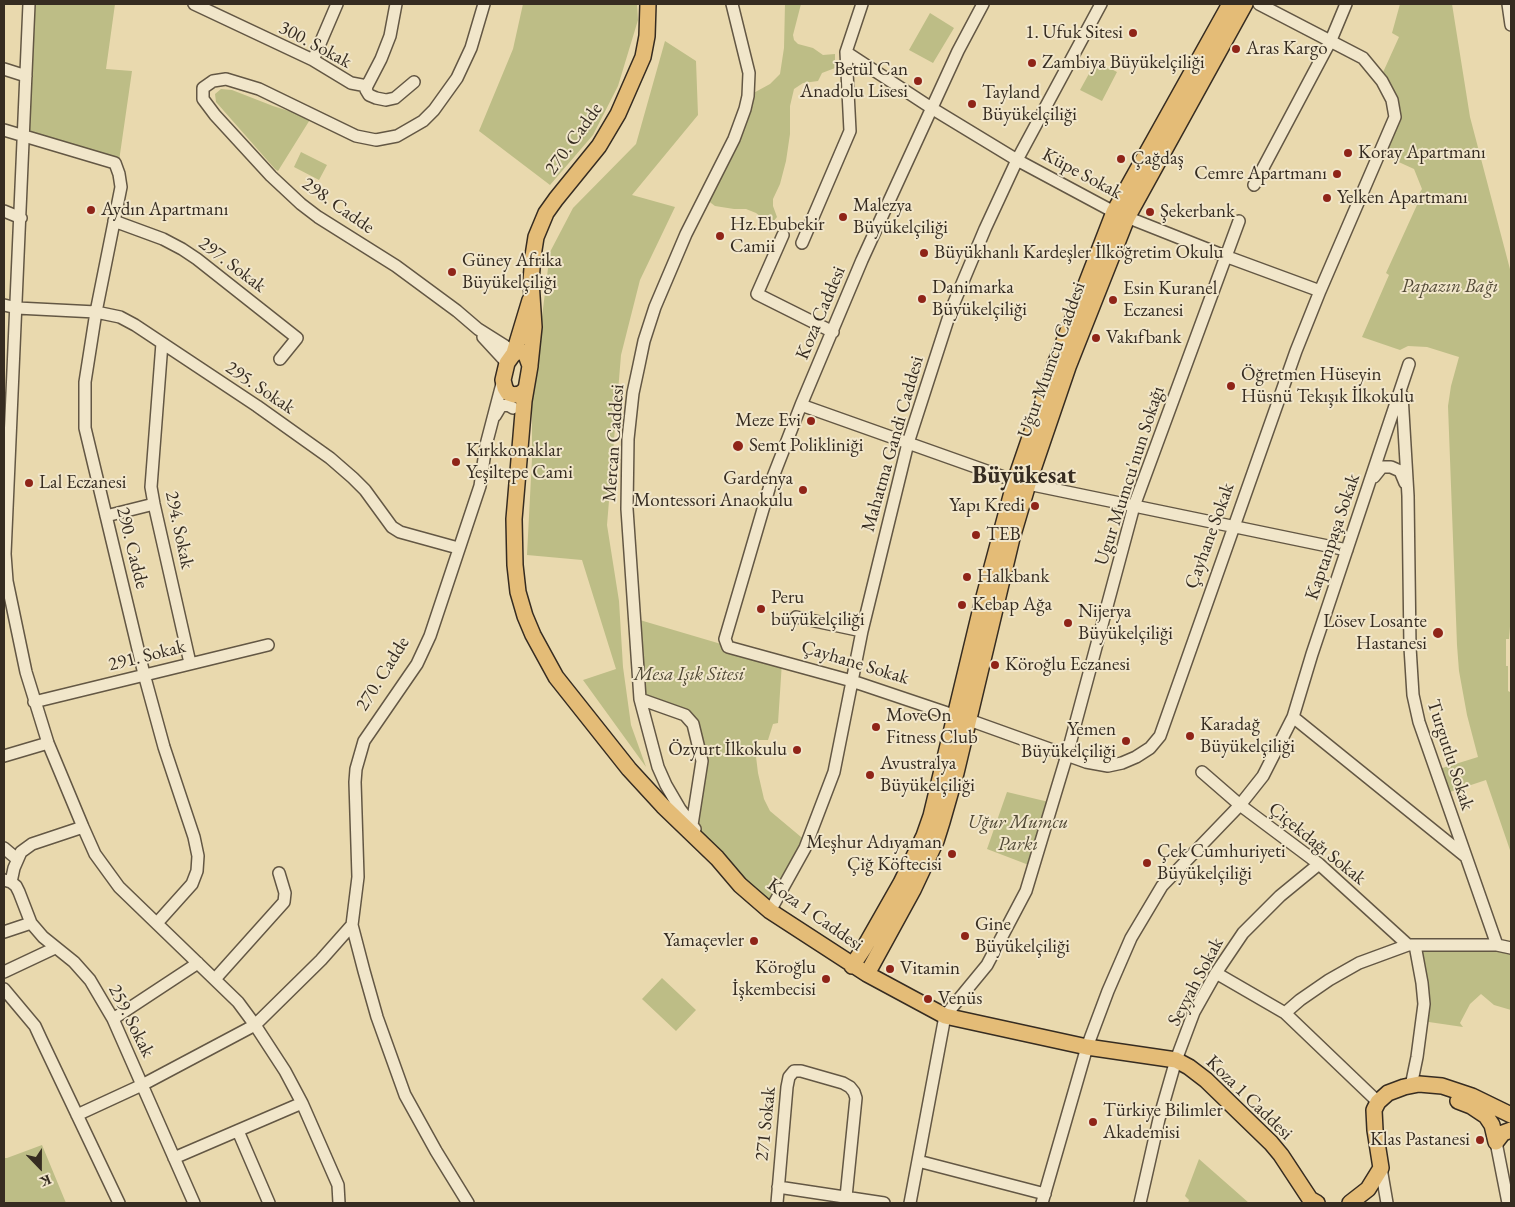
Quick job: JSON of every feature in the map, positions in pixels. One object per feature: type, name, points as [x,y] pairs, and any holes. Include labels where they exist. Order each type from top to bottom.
[{"type":"main road","name":"270. Cadde","points":[[521,439],[525,390],[528,381],[534,327],[531,296],[536,237],[546,213],[599,146],[618,114],[642,57],[647,36],[648,4]]},
{"type":"main road","name":"Uğur Mumcu Caddesi","points":[[852,966],[901,883],[924,836],[994,612],[1021,482],[1068,367],[1121,215],[1230,4]]},
{"type":"main road","name":"Uğur Mumcu Caddesi","points":[[1121,215],[1245,4]]},
{"type":"main road","name":"270. Cadde","points":[[504,380],[531,296]]},
{"type":"main road","points":[[511,358],[519,352],[525,353],[530,366]]},
{"type":"main road","points":[[504,380],[505,388],[512,401],[521,439]]},
{"type":"main road","points":[[512,401],[525,390]]},
{"type":"main road","name":"Koza 1 Caddesi","points":[[521,439],[514,518],[515,565],[518,592],[533,635],[556,677],[629,769],[663,806],[717,858],[740,885],[770,911],[852,966],[945,1016],[1087,1047],[1176,1060],[1189,1067],[1206,1080],[1271,1143],[1310,1199],[1317,1203]]},
{"type":"main road","name":"Uğur Mumcu Caddesi","points":[[867,974],[913,890],[936,841],[950,797],[962,718]]},
{"type":"main road","points":[[1350,1203],[1368,1189],[1381,1168],[1374,1125],[1374,1110],[1378,1102],[1388,1093],[1419,1084],[1442,1086],[1472,1096],[1511,1115]]},
{"type":"main road","points":[[1410,1086],[1463,1102],[1480,1111],[1492,1125],[1496,1142]]},
{"type":"main road","points":[[1496,1142],[1502,1133],[1511,1130]]},
{"type":"street","points":[[29,4],[17,308],[6,482],[5,581],[34,702],[48,743],[95,854],[133,902],[215,979],[238,1002],[256,1025],[285,1071],[302,1103],[338,1185],[339,1203]]},
{"type":"street","name":"300. Sokak","points":[[194,4],[313,60],[351,83],[366,86],[369,95],[386,100],[395,98],[414,82]]},
{"type":"street","points":[[313,60],[337,4]]},
{"type":"street","points":[[366,86],[381,59],[390,36],[396,4]]},
{"type":"street","name":"298. Cadde","points":[[484,4],[471,48],[457,78],[434,110],[423,121],[397,136],[376,140],[356,136],[259,89],[226,79],[213,80],[203,88],[203,99],[215,115],[271,176],[301,204],[318,217],[396,266],[478,329],[506,346],[511,358]]},
{"type":"street","name":"Mercan Caddesi","points":[[717,858],[680,809],[666,785],[658,767],[640,698],[627,509],[628,439],[633,393],[644,341],[665,282],[704,196],[734,139],[748,96],[749,73],[732,4]]},
{"type":"street","points":[[802,243],[850,131],[846,52],[862,4]]},
{"type":"street","name":"Koza Caddesi","points":[[728,647],[725,639],[771,482],[801,405],[862,260],[958,52],[983,4]]},
{"type":"street","name":"Mahatma Gandi Caddesi","points":[[770,911],[805,848],[837,760],[862,632],[908,443],[955,299],[984,229],[1017,160],[1101,4]]},
{"type":"street","points":[[1259,4],[1331,40]]},
{"type":"street","points":[[1254,185],[1331,40],[1346,4]]},
{"type":"street","points":[[1508,4],[1511,25]]},
{"type":"street","name":"Çayhane Sokak","points":[[728,647],[852,681],[1086,762],[1108,766],[1122,764],[1136,758],[1150,748],[1160,736],[1296,351],[1395,117],[1392,100],[1382,81],[1363,58],[1331,40]]},
{"type":"street","name":"Küpe Sokak","points":[[846,52],[933,109],[1017,160],[1121,215],[1320,291]]},
{"type":"street","points":[[4,69],[26,76]]},
{"type":"street","points":[[4,130],[23,135]]},
{"type":"street","name":"290. Cadde","points":[[23,135],[115,163],[121,187],[96,312],[85,382],[85,428],[144,674],[164,746],[194,837],[198,856],[197,871],[192,884],[157,924]]},
{"type":"street","points":[[4,211],[21,218]]},
{"type":"street","name":"297. Sokak","points":[[114,221],[154,235],[182,249],[297,338],[280,359]]},
{"type":"street","name":"Ugur Mumcu'nun Sokağı","points":[[945,1016],[987,965],[1026,891],[1067,755],[1134,506],[1239,221]]},
{"type":"street","points":[[783,235],[758,294],[833,332]]},
{"type":"street","name":"295. Sokak","points":[[4,305],[17,308],[96,312],[120,317],[257,406],[330,458],[364,490],[392,527],[400,532],[458,548]]},
{"type":"street","name":"294. Sokak","points":[[162,343],[151,487],[190,663]]},
{"type":"street","name":"Kaptanpaşa Sokak","points":[[1044,1199],[1087,1047],[1131,938],[1162,886],[1240,805],[1263,776],[1292,717],[1409,364]]},
{"type":"street","name":"270. Cadde","points":[[352,925],[358,877],[355,782],[359,756],[364,741],[420,658],[430,636],[480,486],[486,446],[504,380]]},
{"type":"street","name":"Turgutlu Sokak","points":[[1401,388],[1408,496],[1410,647],[1413,695],[1419,722],[1497,945]]},
{"type":"street","points":[[493,420],[501,406],[508,405],[512,401]]},
{"type":"street","points":[[801,405],[1021,482],[1347,550]]},
{"type":"street","points":[[1370,485],[1382,467],[1391,467],[1400,471],[1406,484],[1408,496]]},
{"type":"street","points":[[106,516],[154,504]]},
{"type":"street","points":[[796,617],[862,632]]},
{"type":"street","name":"291. Sokak","points":[[34,702],[268,645]]},
{"type":"street","points":[[640,698],[685,715],[692,724],[702,761],[692,825]]},
{"type":"street","points":[[1292,717],[1465,856]]},
{"type":"street","points":[[4,756],[48,743]]},
{"type":"street","name":"Çiçekdağı Sokak","points":[[1202,772],[1240,805],[1318,864],[1411,945]]},
{"type":"street","points":[[7,881],[21,852],[32,844],[82,827]]},
{"type":"street","points":[[4,848],[17,859]]},
{"type":"street","name":"Seyyah Sokak","points":[[1140,1203],[1159,1119],[1176,1060],[1194,1012],[1216,973],[1243,933],[1280,896],[1318,864]]},
{"type":"street","points":[[215,979],[284,902],[285,893],[279,873]]},
{"type":"street","name":"259. Sokak","points":[[7,881],[19,892],[31,923],[43,937],[74,962],[90,980],[113,1020],[194,1203]]},
{"type":"street","points":[[4,932],[31,923]]},
{"type":"street","points":[[77,1115],[142,1085],[256,1025],[322,960],[352,925]]},
{"type":"street","points":[[352,925],[376,1017],[405,1095],[468,1203]]},
{"type":"street","points":[[1410,1086],[1417,1057],[1424,1004],[1422,983],[1411,945]]},
{"type":"street","points":[[1286,1013],[1300,1000],[1359,963],[1411,945],[1497,945],[1511,948]]},
{"type":"street","points":[[4,972],[56,948]]},
{"type":"street","points":[[113,1020],[198,964]]},
{"type":"street","points":[[1216,973],[1286,1013],[1378,1102]]},
{"type":"street","points":[[4,989],[35,1026],[119,1203]]},
{"type":"street","points":[[910,1203],[945,1016]]},
{"type":"street","name":"271 Sokak","points":[[777,1203],[787,1087],[789,1076],[794,1071],[801,1071],[843,1083],[850,1087],[856,1098],[846,1197]]},
{"type":"street","points":[[174,1158],[302,1103]]},
{"type":"street","points":[[238,1131],[269,1203]]},
{"type":"street","points":[[1496,1142],[1508,1203]]},
{"type":"street","points":[[918,1161],[1044,1199]]},
{"type":"street","points":[[1381,1168],[1387,1203]]},
{"type":"street","points":[[778,1187],[884,1203]]},
{"type":"green space","points":[[29,4],[115,4],[106,69],[132,71],[119,161],[23,135]]},
{"type":"green space","points":[[523,4],[637,4],[638,20],[618,86],[593,135],[550,185],[479,131],[513,49]]},
{"type":"green space","points":[[785,4],[801,4],[793,35],[794,40],[798,44],[813,48],[823,55],[835,54],[835,68],[822,73],[818,81],[803,83],[794,89],[790,106],[790,134],[786,161],[780,184],[773,199],[773,206],[777,217],[773,222],[765,220],[756,213],[746,209],[715,206],[707,200],[748,96],[770,84],[780,74],[784,48]]},
{"type":"green space","name":"Papazın Bağı","points":[[1400,4],[1452,4],[1470,117],[1511,273],[1511,614],[1509,639],[1506,639],[1506,666],[1508,666],[1511,716],[1511,853],[1486,780],[1444,794],[1436,770],[1478,757],[1467,715],[1459,671],[1457,645],[1448,406],[1459,357],[1427,347],[1408,346],[1400,350],[1362,337],[1389,275],[1386,273],[1417,205],[1414,205],[1414,202],[1422,189],[1414,169],[1379,153],[1395,117],[1380,79],[1399,37],[1392,33]]},
{"type":"green space","points":[[930,13],[954,28],[933,63],[909,50]]},
{"type":"green space","points":[[665,41],[696,61],[698,115],[632,195],[675,207],[640,280],[621,355],[607,525],[619,601],[623,667],[631,725],[646,767],[583,680],[616,669],[582,560],[527,555],[532,458],[532,398],[550,252],[573,208],[636,144]]},
{"type":"green space","points":[[1096,61],[1117,72],[1102,101],[1080,90]]},
{"type":"green space","points":[[221,89],[232,90],[311,118],[278,171],[216,102],[215,94]]},
{"type":"green space","points":[[301,152],[327,165],[319,180],[294,167]]},
{"type":"green space","name":"Mesa Işık Sitesi","points":[[633,618],[782,662],[778,723],[773,724],[768,740],[754,740],[758,773],[764,799],[770,811],[807,842],[770,911],[692,825],[702,761],[693,724],[640,699]]},
{"type":"green space","name":"Uğur Mumcu Parkı","points":[[1007,792],[1053,803],[1034,867],[987,849]]},
{"type":"green space","points":[[1415,945],[1511,948],[1511,1010],[1494,1005],[1481,994],[1470,1004],[1460,1023],[1463,1027],[1422,1021]]},
{"type":"green space","points":[[662,978],[696,1010],[676,1031],[642,999]]},
{"type":"green space","points":[[42,1145],[66,1203],[4,1203],[4,1158]]},
{"type":"green space","points":[[1199,1159],[1249,1203],[1188,1203],[1189,1200],[1185,1196]]},
{"type":"place","name":"1. Ufuk Sitesi","points":[[1133,33]]},
{"type":"place","name":"Aras Kargo","points":[[1236,49]]},
{"type":"place","name":"Zambiya Büyükelçiliği","points":[[1032,63]]},
{"type":"place","name":"Betül Can Anadolu Lisesi","points":[[918,81]]},
{"type":"place","name":"Tayland Büyükelçiliği","points":[[972,104]]},
{"type":"place","name":"Koray Apartmanı","points":[[1348,153]]},
{"type":"place","name":"Çağdaş","points":[[1121,159]]},
{"type":"place","name":"Cemre Apartmanı","points":[[1337,174]]},
{"type":"place","name":"Yelken Apartmanı","points":[[1327,198]]},
{"type":"place","name":"Aydın Apartmanı","points":[[91,210]]},
{"type":"place","name":"Şekerbank","points":[[1150,212]]},
{"type":"place","name":"Malezya Büyükelçiliği","points":[[843,217]]},
{"type":"place","name":"Hz.Ebubekir Camii","points":[[720,236]]},
{"type":"place","name":"Büyükhanlı Kardeşler İlköğretim Okulu","points":[[924,253]]},
{"type":"place","name":"Güney Afrika Büyükelçiliği","points":[[452,272]]},
{"type":"place","name":"Danimarka Büyükelçiliği","points":[[922,299]]},
{"type":"place","name":"Esin Kuranel Eczanesi","points":[[1113,300]]},
{"type":"place","name":"Vakıfbank","points":[[1096,338]]},
{"type":"place","name":"Öğretmen Hüseyin Hüsnü Tekışık İlkokulu","points":[[1231,386]]},
{"type":"place","name":"Meze Evi","points":[[811,421]]},
{"type":"place","name":"Semt Polikliniği","points":[[738,446]]},
{"type":"place","name":"Kırkkonaklar Yeşiltepe Cami","points":[[456,462]]},
{"type":"place","name":"Lal Eczanesi","points":[[29,483]]},
{"type":"place","name":"Gardenya Montessori Anaokulu","points":[[803,490]]},
{"type":"place","name":"Yapı Kredi","points":[[1035,506]]},
{"type":"place","name":"TEB","points":[[976,535]]},
{"type":"place","name":"Halkbank","points":[[967,577]]},
{"type":"place","name":"Kebap Ağa","points":[[962,605]]},
{"type":"place","name":"Peru büyükelçiliği","points":[[761,609]]},
{"type":"place","name":"Nijerya Büyükelçiliği","points":[[1068,623]]},
{"type":"place","name":"Lösev Losante Hastanesi","points":[[1438,633]]},
{"type":"place","name":"Köroğlu Eczanesi","points":[[995,665]]},
{"type":"place","name":"MoveOn Fitness Club","points":[[876,727]]},
{"type":"place","name":"Karadağ Büyükelçiliği","points":[[1190,736]]},
{"type":"place","name":"Yemen Büyükelçiliği","points":[[1126,741]]},
{"type":"place","name":"Özyurt İlkokulu","points":[[797,750]]},
{"type":"place","name":"Avustralya Büyükelçiliği","points":[[870,775]]},
{"type":"place","name":"Meşhur Adıyaman Çiğ Köftecisi","points":[[952,854]]},
{"type":"place","name":"Çek Cumhuriyeti Büyükelçiliği","points":[[1147,863]]},
{"type":"place","name":"Gine Büyükelçiliği","points":[[965,936]]},
{"type":"place","name":"Yamaçevler","points":[[754,941]]},
{"type":"place","name":"Vitamin","points":[[890,969]]},
{"type":"place","name":"Köroğlu İşkembecisi","points":[[826,979]]},
{"type":"place","name":"Venüs","points":[[928,999]]},
{"type":"place","name":"Türkiye Bilimler Akademisi","points":[[1093,1122]]},
{"type":"place","name":"Klas Pastanesi","points":[[1480,1140]]},
{"type":"district","name":"Büyükesat","points":[[1024,476]]}]
